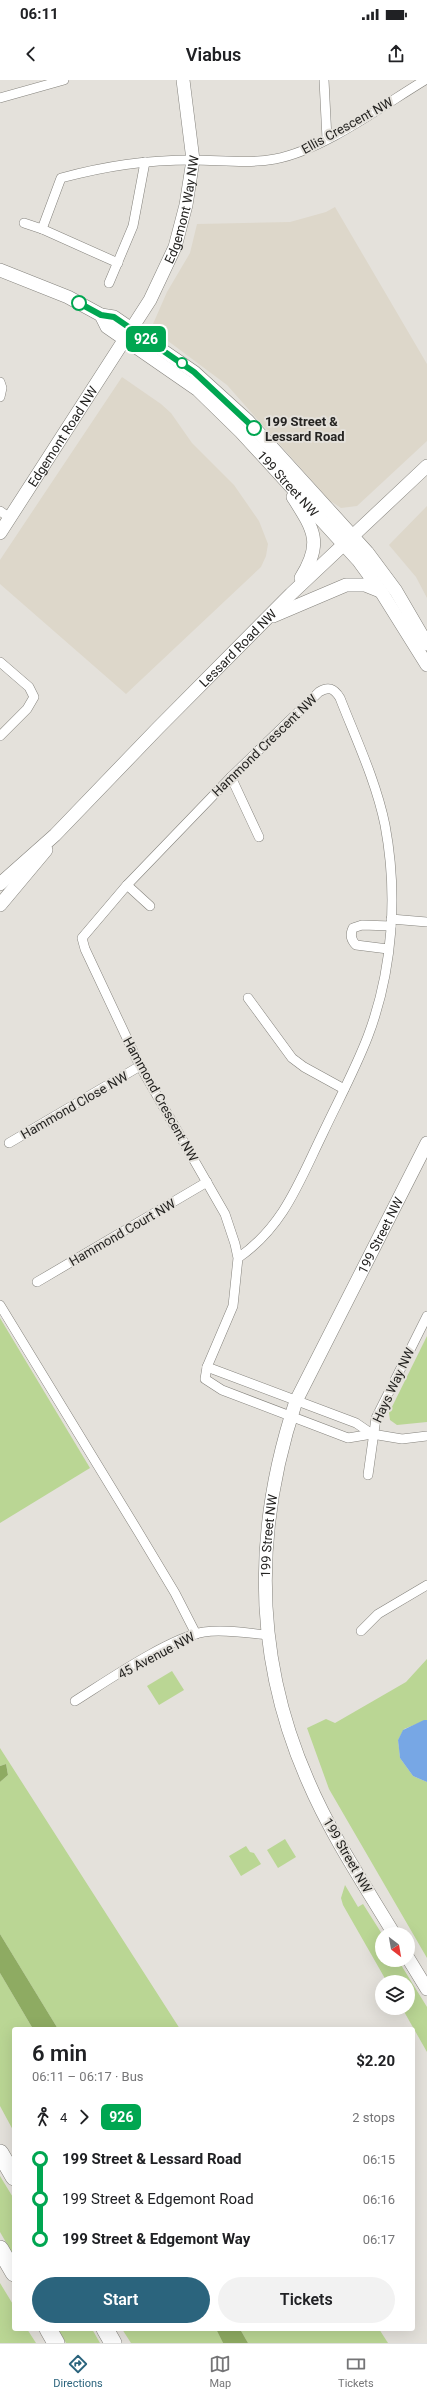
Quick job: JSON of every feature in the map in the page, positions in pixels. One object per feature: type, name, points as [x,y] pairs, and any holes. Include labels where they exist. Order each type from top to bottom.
[{"type":"highway","points":[[0,2153],[12,2174]]},
{"type":"highway","points":[[0,2249],[12,2270]]},
{"type":"highway","points":[[49,2331],[56,2343]]},
{"type":"highway","points":[[106,2331],[113,2343]]},
{"type":"main road","name":"Edgemont Way NW","points":[[128,334],[157,287],[175,247],[186,205],[193,160],[183,80]]},
{"type":"main road","name":"199 Street NW","points":[[0,270],[68,297],[101,315],[107,328],[128,334],[194,372],[221,396],[248,421],[348,540],[427,665]]},
{"type":"main road","name":"199 Street NW","points":[[128,334],[198,390],[275,468],[387,577],[427,644]]},
{"type":"main road","name":"Edgemont Road NW","points":[[0,533],[5,515],[128,334]]},
{"type":"main road","name":"Lessard Road NW","points":[[0,884],[55,835],[158,728],[291,594],[427,467]]},
{"type":"main road","points":[[275,468],[305,516],[315,546],[312,562],[291,594]]},
{"type":"main road","points":[[268,618],[333,589],[352,584],[366,585],[382,593]]},
{"type":"main road","name":"Lessard Road NW","points":[[0,905],[36,865],[55,835]]},
{"type":"main road","name":"199 Street NW","points":[[390,1927],[338,1841],[308,1782],[283,1712],[267,1635],[264,1592],[270,1512],[291,1417],[296,1401],[427,1143]]},
{"type":"main road","points":[[414,1967],[427,1989]]},
{"type":"street","points":[[0,98],[49,82],[64,80]]},
{"type":"street","points":[[324,80],[327,139]]},
{"type":"street","name":"Ellis Crescent NW","points":[[42,229],[61,178],[108,166],[145,162],[193,160],[249,162],[274,159],[301,152],[327,139],[425,80]]},
{"type":"street","points":[[109,283],[133,226],[145,162]]},
{"type":"street","points":[[24,223],[42,229],[118,263]]},
{"type":"street","points":[[0,382],[2,388],[0,397]]},
{"type":"street","points":[[0,662],[29,687],[34,697],[27,709],[0,736]]},
{"type":"street","name":"Hammond Crescent NW","points":[[238,1258],[265,1237],[284,1211],[360,1056],[374,1018],[383,982],[391,923],[392,884],[384,823],[364,758],[340,698],[334,690],[324,689],[319,692],[231,777],[127,884],[82,938],[85,949],[140,1066],[225,1214],[238,1258],[236,1293],[232,1311],[204,1377],[207,1382],[222,1390],[291,1417]]},
{"type":"street","points":[[231,777],[259,837]]},
{"type":"street","points":[[127,884],[150,906]]},
{"type":"street","points":[[388,949],[356,945],[352,940],[351,931],[353,928],[362,925],[427,922]]},
{"type":"street","points":[[248,998],[292,1058],[304,1067],[344,1089]]},
{"type":"street","name":"Hammond Close NW","points":[[9,1143],[140,1066]]},
{"type":"street","name":"Hammond Court NW","points":[[37,1282],[207,1182]]},
{"type":"street","points":[[0,1305],[140,1532],[175,1593],[196,1634]]},
{"type":"street","name":"Hays Way NW","points":[[368,1476],[372,1434],[381,1406],[427,1316]]},
{"type":"street","points":[[207,1367],[356,1423],[372,1434]]},
{"type":"street","points":[[291,1417],[348,1438],[372,1434],[402,1439],[427,1436]]},
{"type":"street","points":[[361,1631],[378,1614],[427,1585]]},
{"type":"street","name":"45 Avenue NW","points":[[75,1701],[139,1662],[196,1634],[214,1631],[267,1635]]},
{"type":"shaded area","points":[[335,207],[427,364],[427,441],[357,506],[341,508],[329,500],[227,385],[156,332],[153,324],[167,292],[190,253],[197,224],[290,222],[326,212]]},
{"type":"shaded area","points":[[122,377],[161,404],[171,413],[192,443],[234,485],[259,521],[268,544],[266,556],[261,567],[126,694],[0,584],[0,560]]},
{"type":"shaded area","points":[[427,506],[427,598],[416,577],[389,545]]},
{"type":"green space","points":[[0,1318],[90,1468],[0,1523]]},
{"type":"green space","points":[[427,1336],[427,1422],[397,1425],[390,1420],[389,1413]]},
{"type":"green space","points":[[427,1659],[427,1720],[404,1729],[398,1740],[400,1758],[413,1776],[427,1782],[427,1958],[415,1937],[415,1927],[409,1927],[329,1789],[307,1728],[326,1719],[335,1723],[406,1682]]},
{"type":"green space","points":[[172,1671],[184,1690],[159,1705],[147,1686]]},
{"type":"green space","points":[[0,1748],[179,2027],[57,2027],[0,1934],[0,1782],[8,1775],[6,1764],[0,1766]]},
{"type":"green space","points":[[6,1764],[8,1775],[0,1782],[0,1766]]},
{"type":"green space","points":[[285,1839],[296,1857],[278,1868],[267,1850]]},
{"type":"green space","points":[[246,1846],[250,1852],[254,1853],[261,1864],[241,1876],[229,1856]]},
{"type":"green space","points":[[345,1885],[358,1907],[363,1904],[378,1927],[375,1927],[375,1961],[343,1905],[341,1898]]},
{"type":"green space","points":[[0,1934],[57,2027],[32,2027],[0,1973]]},
{"type":"green space","points":[[378,1967],[402,1967],[407,1975],[383,1975]]},
{"type":"green space","points":[[0,1973],[32,2027],[12,2027],[12,2128],[0,2106]]},
{"type":"green space","points":[[415,1988],[427,2007],[427,2052],[415,2031],[415,2027],[413,2027],[406,2015],[415,2015]]},
{"type":"green space","points":[[0,2176],[12,2196],[12,2253],[0,2232]]},
{"type":"green space","points":[[0,2283],[12,2303],[12,2331],[28,2331],[36,2343],[0,2343]]},
{"type":"green space","points":[[59,2331],[93,2331],[100,2343],[66,2343]]},
{"type":"green space","points":[[123,2331],[217,2331],[223,2343],[131,2343]]},
{"type":"green space","points":[[217,2331],[241,2331],[248,2343],[223,2343]]},
{"type":"green space","points":[[241,2331],[380,2331],[388,2343],[248,2343]]},
{"type":"water","points":[[427,1720],[427,1782],[413,1776],[400,1758],[398,1740],[403,1730]]},
{"type":"bus line","name":"926","points":[[79,303],[101,315],[114,317],[194,372],[254,428]]},
{"type":"place","name":"199 Street & Lessard Road","points":[[254,428]]}]
